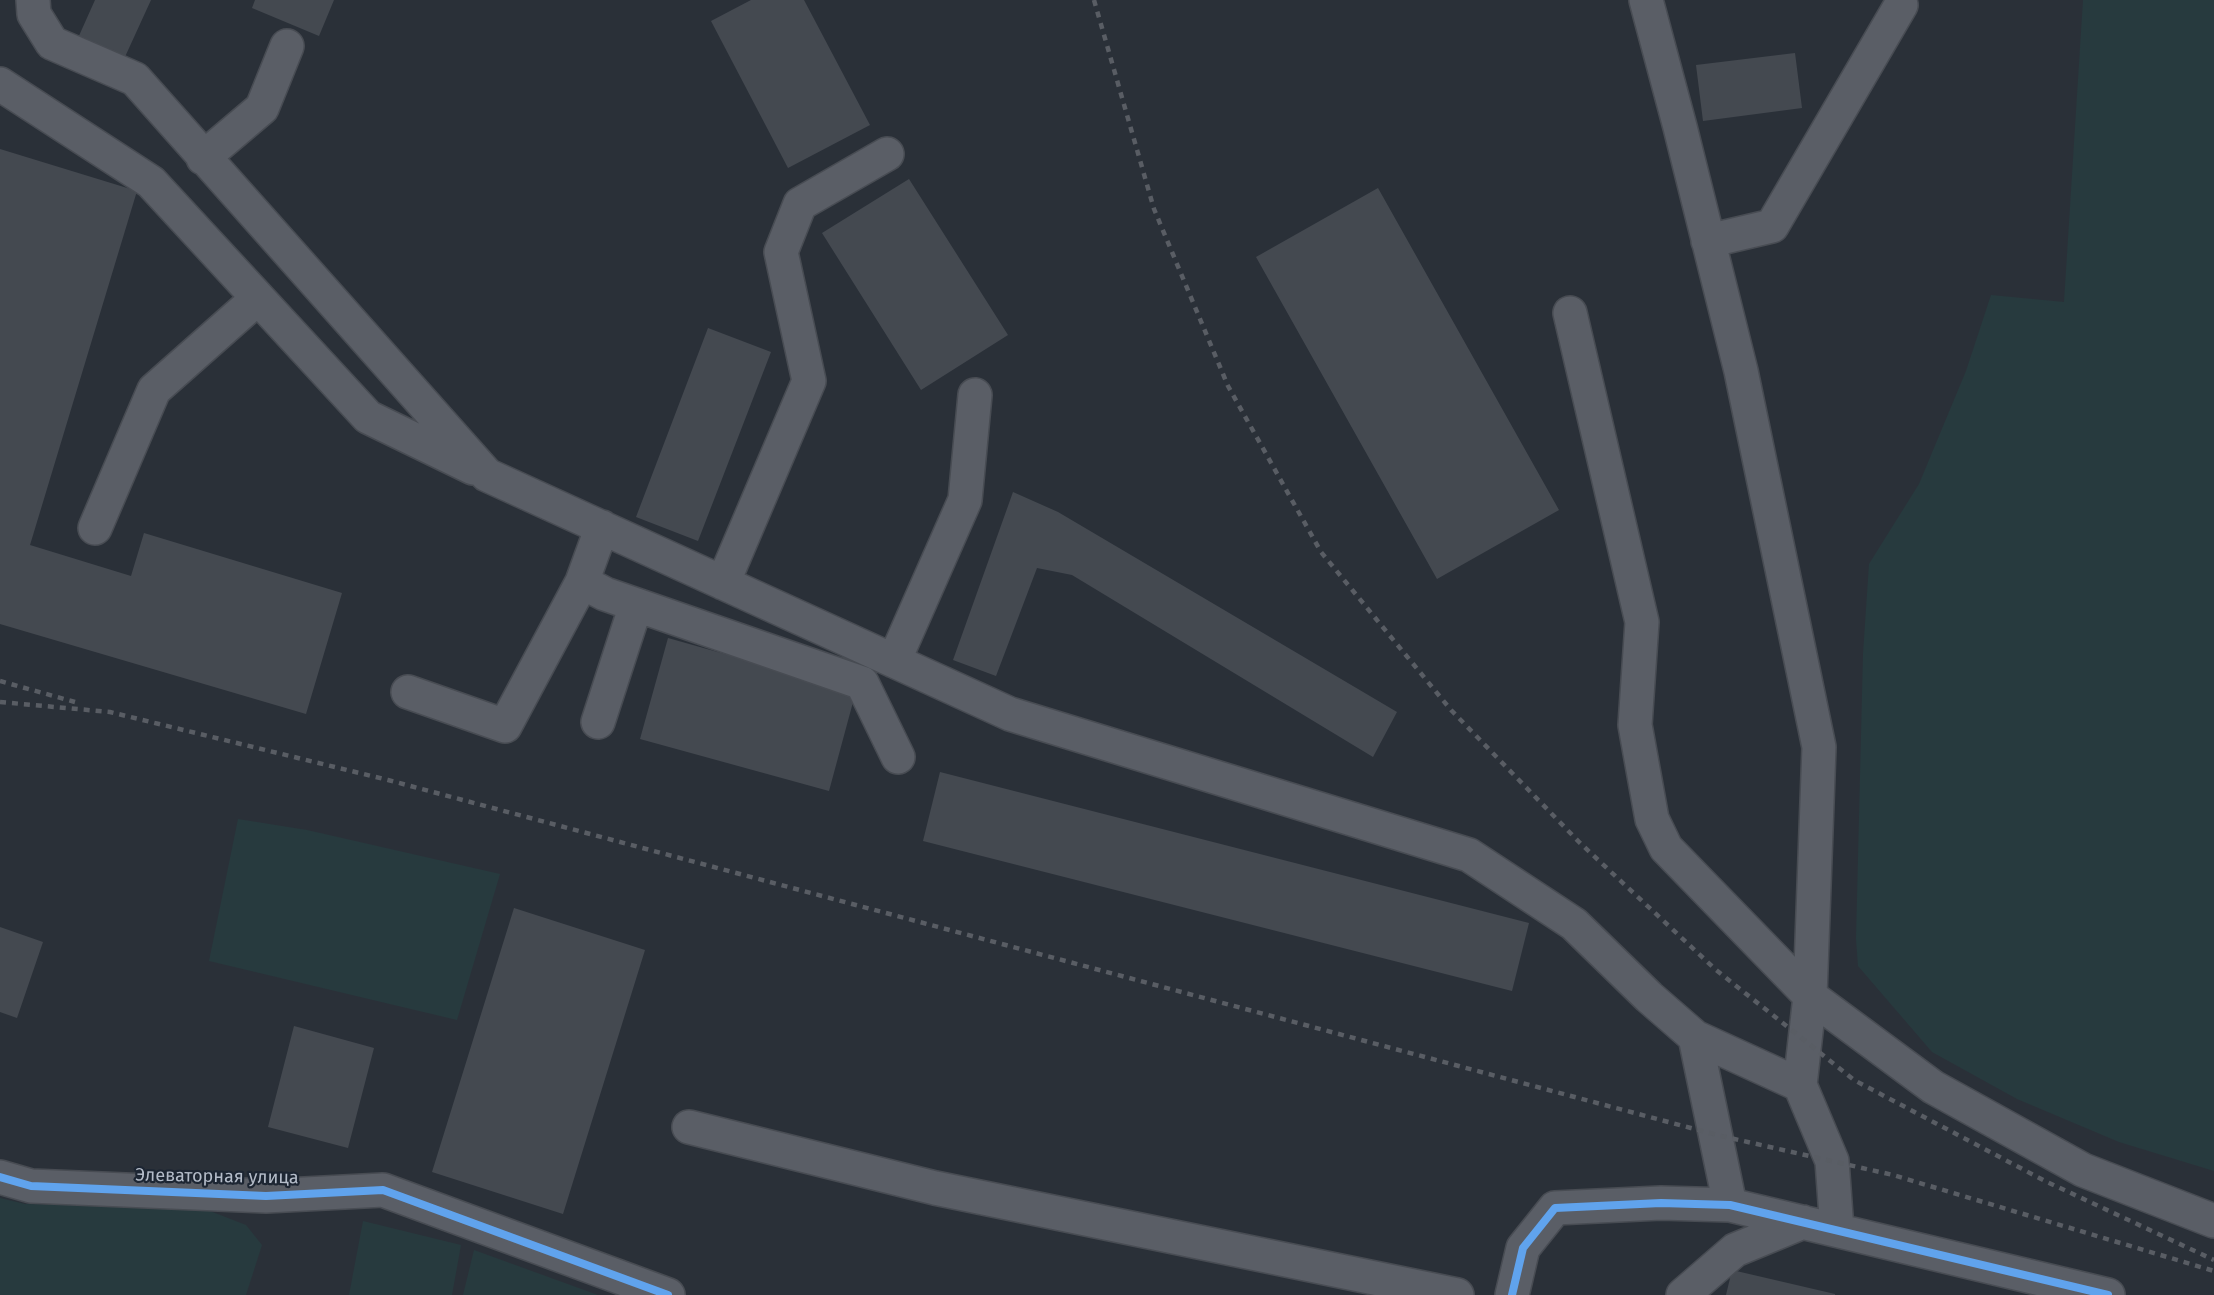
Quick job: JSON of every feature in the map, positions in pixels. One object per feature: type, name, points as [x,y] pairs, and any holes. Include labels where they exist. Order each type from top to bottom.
[{"type":"street","points":[[33,0],[34,14],[52,43],[135,79],[202,158],[487,475]]},
{"type":"street","points":[[1646,0],[1741,371],[1819,747],[1810,996],[1800,1086],[1832,1161],[1837,1230]]},
{"type":"street","points":[[1708,241],[1772,226],[1901,5]]},
{"type":"street","points":[[202,158],[262,108],[287,46]]},
{"type":"street","points":[[0,84],[151,182],[368,417],[487,475],[1010,714],[1468,855],[1574,924],[1648,998],[1695,1037],[1800,1086]]},
{"type":"street","points":[[723,583],[809,381],[782,252],[800,204],[887,154]]},
{"type":"street","points":[[94,528],[154,390],[258,298]]},
{"type":"street","points":[[1570,314],[1642,622],[1635,724],[1652,819],[1666,848],[1810,996],[1933,1087],[2083,1170],[2214,1221]]},
{"type":"street","points":[[894,661],[965,500],[975,395]]},
{"type":"street","points":[[408,692],[505,726],[582,582],[602,527]]},
{"type":"street","points":[[582,582],[605,594],[862,683],[898,757]]},
{"type":"street","points":[[598,722],[636,605]]},
{"type":"street","points":[[1695,1037],[1730,1205]]},
{"type":"street","points":[[689,1127],[935,1188],[1457,1295]]},
{"type":"street","name":"Элеваторная улица","points":[[0,1177],[31,1186],[266,1196],[383,1190],[668,1295]]},
{"type":"street","points":[[1512,1295],[1523,1248],[1555,1208],[1661,1203],[1730,1205],[2108,1295]]},
{"type":"street","points":[[1683,1295],[1735,1250],[1803,1222]]},
{"type":"green space","points":[[2083,0],[2214,0],[2214,1171],[2119,1142],[2017,1099],[1932,1052],[1858,966],[1856,939],[1863,654],[1869,564],[1919,484],[1966,371],[1991,295],[2064,302]]},
{"type":"green space","points":[[238,819],[307,830],[500,874],[457,1020],[209,961]]},
{"type":"green space","points":[[0,1198],[25,1204],[202,1208],[246,1225],[262,1245],[246,1295],[0,1295]]},
{"type":"green space","points":[[363,1221],[461,1245],[452,1295],[349,1295]]},
{"type":"green space","points":[[474,1250],[598,1295],[463,1295]]},
{"type":"building","points":[[95,0],[151,0],[124,59],[78,38]]},
{"type":"building","points":[[255,0],[334,0],[319,36],[252,8]]},
{"type":"building","points":[[751,0],[804,0],[870,125],[788,168],[711,21]]},
{"type":"building","points":[[1795,53],[1802,108],[1703,121],[1696,65]]},
{"type":"building","points":[[0,149],[137,191],[30,545],[131,576],[144,533],[342,593],[306,714],[0,624]]},
{"type":"building","points":[[909,179],[1008,335],[921,390],[822,233]]},
{"type":"building","points":[[1378,188],[1559,510],[1437,579],[1256,257]]},
{"type":"building","points":[[708,328],[771,352],[698,541],[636,517]]},
{"type":"building","points":[[1013,492],[1058,512],[1397,712],[1373,757],[1072,575],[1037,568],[996,676],[953,660]]},
{"type":"building","points":[[668,638],[856,691],[829,791],[640,739]]},
{"type":"building","points":[[940,772],[1529,923],[1512,991],[923,841]]},
{"type":"building","points":[[514,908],[645,950],[563,1214],[432,1172]]},
{"type":"building","points":[[0,927],[43,942],[17,1018],[0,1012]]},
{"type":"building","points":[[294,1026],[374,1048],[348,1148],[268,1127]]},
{"type":"building","points":[[1732,1270],[1835,1294],[1835,1295],[1726,1295]]},
{"type":"railway","points":[[1094,0],[1154,209],[1228,386],[1321,552],[1451,710],[1580,843],[1715,969],[1854,1080],[2045,1181],[2214,1260]]},
{"type":"railway","points":[[0,681],[75,702]]},
{"type":"railway","points":[[0,702],[110,712],[388,780],[1717,1135],[1893,1175],[2214,1271]]},
{"type":"cycle path","points":[[0,1177],[31,1186],[266,1196],[383,1190],[668,1295]]},
{"type":"cycle path","points":[[1512,1295],[1523,1248],[1555,1208],[1661,1203],[1730,1205],[2108,1295]]}]
